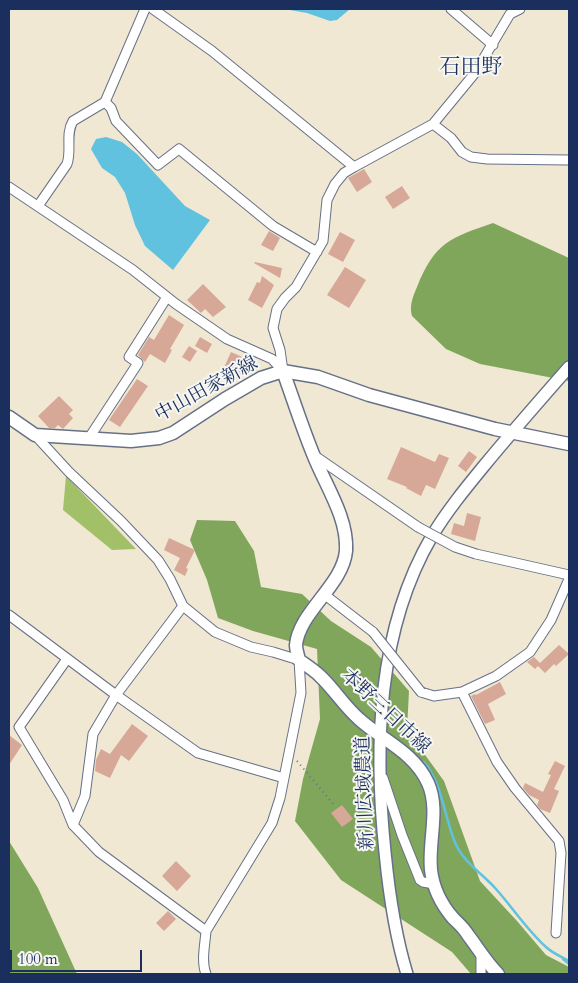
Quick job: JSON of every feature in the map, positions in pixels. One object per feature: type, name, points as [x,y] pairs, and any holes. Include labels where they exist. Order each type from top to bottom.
[{"type":"main road","name":"中山田家新線","points":[[9,417],[35,434],[131,441],[159,438],[173,433],[261,378],[283,371],[318,377],[369,395],[511,433],[569,444]]},
{"type":"main road","points":[[283,371],[313,455],[343,523],[346,537],[346,553],[342,566],[325,595],[302,624],[296,646],[299,660]]},
{"type":"main road","name":"本野三日市線","points":[[299,660],[320,676],[345,705],[380,736],[398,747],[416,762],[428,783],[432,799],[430,868],[434,884],[442,902],[452,917],[467,932],[481,954],[498,974]]},
{"type":"street","points":[[38,206],[67,164],[69,158],[70,126],[73,121],[105,102],[145,9]]},
{"type":"street","points":[[153,9],[212,51],[354,167]]},
{"type":"street","points":[[451,9],[493,45]]},
{"type":"street","points":[[283,371],[280,350],[273,328],[277,309],[296,287],[323,241],[327,200],[334,184],[344,173],[433,124],[464,88],[493,45],[510,14],[520,9]]},
{"type":"street","points":[[105,102],[111,108],[116,121],[158,165],[179,148],[273,226],[317,252]]},
{"type":"street","points":[[433,124],[451,138],[462,152],[471,157],[487,159],[569,160]]},
{"type":"street","points":[[9,187],[133,270],[226,339],[272,359],[283,371]]},
{"type":"street","points":[[89,438],[138,363],[129,357],[167,296]]},
{"type":"street","name":"新川広域農道","points":[[407,974],[387,875],[380,771],[380,736],[386,677],[398,616],[411,576],[430,538],[448,509],[569,367]]},
{"type":"street","points":[[35,434],[68,472],[121,521],[158,560],[170,578],[183,606],[215,632],[251,647],[299,660],[301,693],[280,798],[272,823],[206,931],[204,955],[206,974]]},
{"type":"street","points":[[313,455],[418,526],[455,547],[569,577],[551,620],[530,652],[496,676],[462,692],[434,696],[421,692],[373,632],[325,595]]},
{"type":"street","points":[[73,825],[85,796],[93,734],[116,696],[183,606]]},
{"type":"street","points":[[9,616],[116,696],[198,753],[284,778]]},
{"type":"street","points":[[67,659],[19,727],[62,800],[73,825],[99,852],[206,931]]},
{"type":"street","points":[[462,692],[497,762],[559,840],[561,853],[556,933]]},
{"type":"street","points":[[380,771],[420,880],[434,884]]},
{"type":"street","points":[[481,954],[481,974]]},
{"type":"path","points":[[289,752],[335,806]]},
{"type":"green space","points":[[493,223],[569,258],[569,381],[480,364],[446,349],[412,316],[411,305],[414,294],[430,260],[455,238]]},
{"type":"green space","points":[[66,476],[136,549],[112,550],[63,510]]},
{"type":"green space","points":[[197,520],[235,521],[254,551],[261,587],[302,594],[331,621],[371,647],[409,691],[407,730],[444,781],[480,881],[546,955],[569,967],[569,974],[471,974],[452,952],[341,880],[295,821],[303,779],[320,719],[317,649],[253,631],[218,618],[207,580],[190,540]]},
{"type":"green space","points":[[9,841],[38,888],[77,974],[9,974]]},
{"type":"water","points":[[284,9],[350,9],[337,20],[330,21],[307,13]]},
{"type":"water","points":[[106,137],[122,142],[137,154],[185,206],[210,220],[173,270],[145,246],[135,225],[125,193],[115,177],[102,168],[91,149],[96,139]]},
{"type":"building","points":[[364,169],[372,182],[357,192],[348,178]]},
{"type":"building","points":[[402,186],[410,198],[393,209],[385,197]]},
{"type":"building","points":[[269,231],[280,238],[273,251],[261,245]]},
{"type":"building","points":[[340,232],[355,240],[343,262],[328,254]]},
{"type":"building","points":[[254,263],[282,268],[280,278]]},
{"type":"building","points":[[345,267],[366,280],[349,308],[327,295]]},
{"type":"building","points":[[262,276],[274,285],[262,308],[248,300],[257,282],[260,283]]},
{"type":"building","points":[[203,284],[226,307],[213,317],[205,309],[201,313],[187,300]]},
{"type":"building","points":[[169,315],[184,325],[170,349],[172,350],[165,363],[150,354],[145,362],[138,355],[149,337],[154,340]]},
{"type":"building","points":[[200,337],[212,344],[207,353],[195,346]]},
{"type":"building","points":[[189,346],[197,351],[190,362],[182,357]]},
{"type":"building","points":[[231,352],[249,360],[240,380],[222,372]]},
{"type":"building","points":[[137,379],[148,386],[120,427],[109,420]]},
{"type":"building","points":[[59,396],[73,410],[69,414],[73,418],[63,429],[58,425],[55,428],[49,428],[38,416]]},
{"type":"building","points":[[401,447],[435,462],[439,454],[449,458],[435,489],[426,485],[421,496],[407,487],[387,479]]},
{"type":"building","points":[[469,451],[477,457],[466,472],[458,466]]},
{"type":"building","points":[[467,513],[481,517],[475,541],[451,534],[454,523],[464,526]]},
{"type":"building","points":[[169,538],[195,550],[186,568],[188,569],[185,576],[174,570],[180,558],[164,550]]},
{"type":"building","points":[[559,645],[569,654],[545,673],[538,666],[535,669],[527,662],[534,657],[540,663]]},
{"type":"building","points":[[500,682],[506,694],[488,704],[495,720],[485,724],[471,696]]},
{"type":"building","points":[[132,724],[148,736],[129,761],[121,755],[110,778],[95,771],[96,760],[101,749],[110,754]]},
{"type":"building","points":[[9,735],[22,745],[9,765]]},
{"type":"building","points":[[555,761],[565,766],[554,789],[559,791],[550,813],[540,809],[537,805],[539,800],[529,795],[523,788],[525,783],[543,792],[551,775],[548,774]]},
{"type":"building","points":[[342,805],[353,819],[342,827],[331,813]]},
{"type":"building","points":[[176,861],[191,876],[177,891],[162,876]]},
{"type":"building","points":[[168,911],[176,919],[164,931],[156,923]]},
{"type":"waterway","points":[[424,762],[435,780],[454,840],[462,855],[491,883],[539,940],[551,951],[569,961]]},
{"type":"waterway","points":[[563,959],[569,964]]},
{"type":"district","name":"石田野","points":[[471,68]]}]
